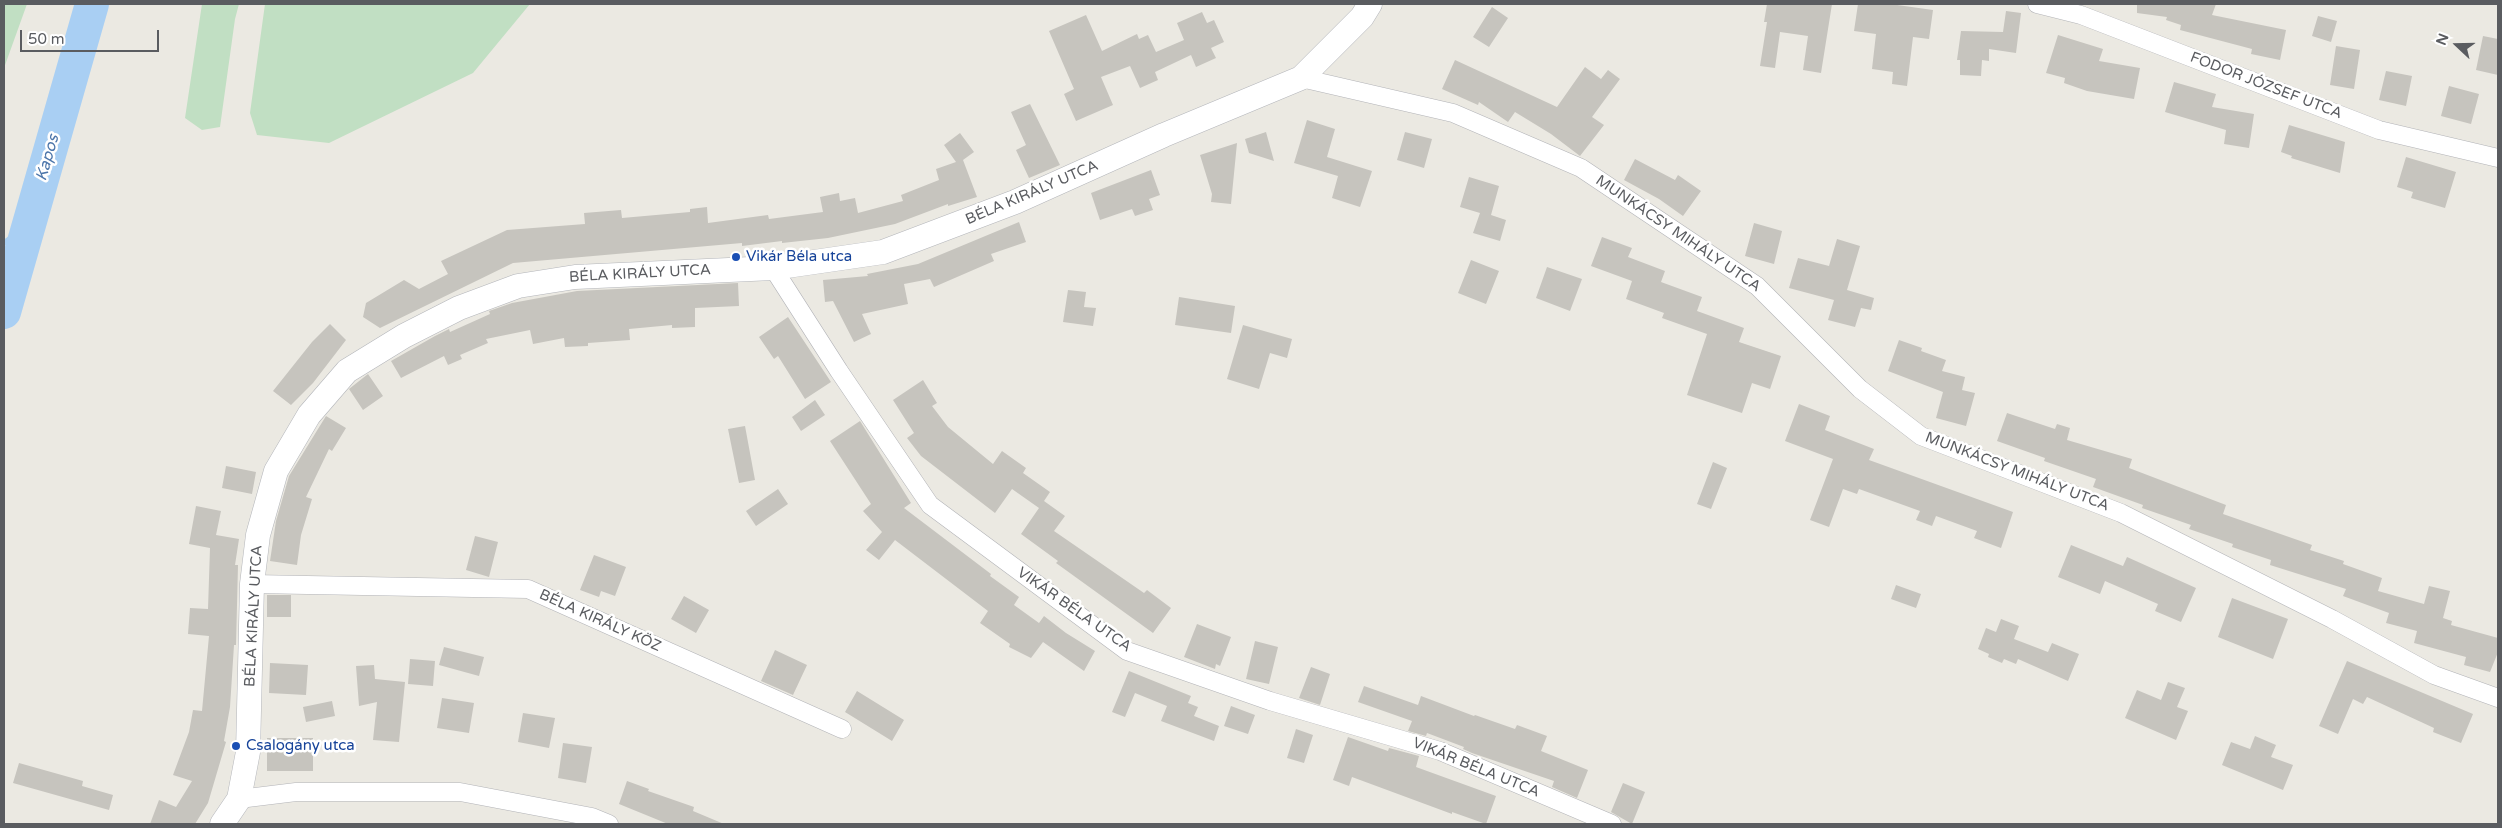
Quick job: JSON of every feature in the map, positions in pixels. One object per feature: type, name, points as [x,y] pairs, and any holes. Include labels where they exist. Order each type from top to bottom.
[{"type":"street","name":"BÉLA KIRÁLY UTCA","points":[[222,824],[239,800],[248,752],[252,584],[258,535],[276,470],[309,415],[347,371],[396,341],[459,308],[518,286],[575,276],[774,268],[884,252],[1015,202],[1164,135],[1300,78],[1362,17],[1370,4]]},
{"type":"street","name":"FODOR JÓZSEF UTCA","points":[[2037,4],[2081,15],[2379,130],[2498,158]]},
{"type":"street","name":"MUNKÁCSY MIHÁLY UTCA","points":[[1300,78],[1453,113],[1581,168],[1757,286],[1860,389],[1922,436],[2121,513],[2332,618],[2434,675],[2498,698]]},
{"type":"street","name":"VIKÁR BÉLA UTCA","points":[[774,268],[839,371],[930,506],[1127,651],[1270,701],[1440,751],[1612,824]]},
{"type":"street","name":"BÉLA KIRÁLY KÖZ","points":[[252,584],[528,590],[842,729]]},
{"type":"street","points":[[239,800],[296,792],[460,792],[592,817],[609,824]]},
{"type":"green space","points":[[4,4],[27,4],[4,68]]},
{"type":"green space","points":[[202,4],[239,4],[235,19],[220,127],[202,130],[185,118]]},
{"type":"green space","points":[[265,4],[530,4],[473,73],[329,143],[257,135],[250,113]]},
{"type":"building","points":[[1767,4],[1832,4],[1821,73],[1803,70],[1808,36],[1780,32],[1775,68],[1760,66],[1767,22],[1764,22]]},
{"type":"building","points":[[1858,4],[1890,4],[1933,10],[1929,39],[1913,37],[1907,86],[1892,84],[1893,72],[1872,69],[1876,34],[1854,31]]},
{"type":"building","points":[[2137,4],[2216,4],[2212,15],[2286,30],[2280,60],[2251,54],[2252,49],[2180,30],[2181,25],[2166,20],[2167,17],[2137,13]]},
{"type":"building","points":[[1492,7],[1508,18],[1489,47],[1473,37]]},
{"type":"building","points":[[2006,11],[2021,13],[2016,53],[1989,49],[1989,61],[1982,60],[1981,76],[1960,75],[1960,60],[1957,60],[1961,31],[2003,32]]},
{"type":"building","points":[[1202,12],[1207,23],[1214,20],[1224,42],[1211,48],[1216,58],[1196,67],[1191,55],[1155,72],[1158,80],[1140,88],[1130,66],[1101,77],[1113,105],[1076,121],[1064,94],[1074,89],[1049,31],[1086,15],[1102,51],[1137,34],[1139,39],[1148,35],[1156,52],[1184,40],[1177,23]]},
{"type":"building","points":[[2318,16],[2337,21],[2331,42],[2312,36]]},
{"type":"building","points":[[2058,35],[2103,49],[2099,61],[2140,68],[2134,99],[2087,91],[2064,83],[2065,78],[2046,73]]},
{"type":"building","points":[[2483,36],[2498,39],[2498,75],[2476,70]]},
{"type":"building","points":[[2336,46],[2360,50],[2354,89],[2330,85]]},
{"type":"building","points":[[1455,60],[1557,107],[1585,67],[1601,79],[1608,70],[1620,79],[1592,117],[1604,125],[1580,156],[1551,134],[1515,112],[1508,122],[1479,102],[1478,105],[1442,89]]},
{"type":"building","points":[[2386,71],[2412,76],[2406,106],[2379,100]]},
{"type":"building","points":[[2174,82],[2216,94],[2212,107],[2254,114],[2249,148],[2224,144],[2226,130],[2165,112]]},
{"type":"building","points":[[2449,86],[2479,94],[2471,124],[2441,116]]},
{"type":"building","points":[[1030,104],[1060,165],[1029,178],[1016,150],[1026,145],[1011,112]]},
{"type":"building","points":[[1307,120],[1335,129],[1327,157],[1372,171],[1360,207],[1332,198],[1338,176],[1294,163]]},
{"type":"building","points":[[2289,125],[2345,142],[2340,173],[2291,158],[2292,156],[2281,152]]},
{"type":"building","points":[[1266,132],[1274,161],[1249,153],[1245,139]]},
{"type":"building","points":[[1405,132],[1432,139],[1424,168],[1397,160]]},
{"type":"building","points":[[960,133],[974,152],[963,160],[977,197],[948,206],[948,204],[895,224],[828,238],[782,243],[782,241],[742,246],[742,243],[513,263],[380,328],[363,317],[366,303],[404,280],[419,289],[448,274],[441,261],[507,230],[585,224],[584,213],[621,210],[622,218],[690,212],[690,209],[707,207],[708,223],[768,215],[769,219],[823,212],[820,197],[839,193],[840,201],[855,198],[858,213],[903,201],[901,195],[939,180],[936,169],[956,162],[944,145]]},
{"type":"building","points":[[1237,143],[1231,204],[1211,202],[1212,194],[1200,155]]},
{"type":"building","points":[[2406,157],[2456,172],[2445,208],[2411,198],[2413,192],[2397,187]]},
{"type":"building","points":[[1635,159],[1675,180],[1678,175],[1701,191],[1683,216],[1659,199],[1624,180]]},
{"type":"building","points":[[1151,170],[1160,195],[1149,199],[1153,210],[1135,216],[1132,209],[1100,220],[1091,193]]},
{"type":"building","points":[[1469,177],[1499,186],[1491,215],[1506,220],[1500,241],[1473,233],[1480,213],[1460,207]]},
{"type":"building","points":[[1019,222],[1026,242],[991,254],[994,261],[934,287],[930,279],[904,284],[908,304],[862,314],[871,334],[854,342],[833,301],[825,302],[823,280],[868,276],[867,274],[918,264]]},
{"type":"building","points":[[1754,223],[1782,231],[1774,264],[1745,256]]},
{"type":"building","points":[[1602,237],[1632,248],[1628,257],[1665,271],[1661,282],[1702,297],[1697,311],[1744,328],[1739,342],[1781,356],[1770,389],[1752,383],[1742,413],[1687,395],[1707,334],[1662,318],[1664,313],[1626,299],[1632,281],[1591,266]]},
{"type":"building","points":[[1837,239],[1860,246],[1847,290],[1874,298],[1871,310],[1861,308],[1855,327],[1828,320],[1834,300],[1789,288],[1798,258],[1829,266]]},
{"type":"building","points":[[1471,260],[1499,271],[1486,304],[1458,293]]},
{"type":"building","points":[[1547,267],[1582,279],[1570,311],[1536,298]]},
{"type":"building","points":[[738,283],[739,306],[695,308],[695,327],[672,328],[672,325],[629,329],[630,340],[588,343],[588,346],[565,347],[564,338],[533,344],[530,330],[486,339],[488,343],[460,355],[462,359],[448,365],[444,356],[401,378],[391,361],[449,329],[450,332],[490,314],[489,311],[512,303],[577,291]]},
{"type":"building","points":[[1068,290],[1086,292],[1084,307],[1096,308],[1093,326],[1063,322]]},
{"type":"building","points":[[1179,297],[1235,306],[1231,333],[1175,325]]},
{"type":"building","points":[[788,317],[831,382],[805,399],[778,356],[774,359],[759,337]]},
{"type":"building","points":[[330,324],[346,340],[313,383],[291,405],[273,391],[312,342]]},
{"type":"building","points":[[1243,325],[1292,339],[1287,358],[1270,353],[1259,389],[1227,379]]},
{"type":"building","points":[[1899,340],[1922,348],[1921,351],[1946,360],[1942,371],[1965,377],[1962,390],[1975,393],[1966,426],[1936,418],[1943,392],[1888,371]]},
{"type":"building","points":[[368,374],[383,396],[363,410],[349,389]]},
{"type":"building","points":[[923,380],[937,403],[932,406],[948,427],[993,464],[1002,451],[1026,468],[1023,473],[1050,492],[1044,501],[1065,516],[1054,531],[1144,593],[1147,590],[1171,608],[1153,633],[1056,563],[1058,561],[1021,534],[1039,508],[1012,489],[995,513],[921,456],[907,438],[914,433],[893,400]]},
{"type":"building","points":[[815,400],[825,415],[801,431],[792,417]]},
{"type":"building","points":[[1799,404],[1830,416],[1825,430],[1874,449],[1869,460],[2013,512],[2001,548],[1974,538],[1977,531],[1936,516],[1932,526],[1916,520],[1920,511],[1859,489],[1857,494],[1843,489],[1829,527],[1810,520],[1833,459],[1785,441]]},
{"type":"building","points":[[2007,413],[2055,429],[2057,424],[2070,428],[2067,440],[2132,459],[2129,468],[2226,505],[2223,514],[2312,545],[2310,550],[2344,561],[2343,564],[2382,578],[2378,591],[2424,604],[2429,586],[2450,591],[2443,618],[2452,621],[2451,625],[2498,638],[2498,652],[2490,672],[2464,665],[2466,657],[2414,643],[2417,631],[2386,623],[2389,613],[2343,596],[2346,589],[2270,565],[2271,560],[2232,547],[2233,544],[2189,529],[2191,525],[2142,508],[2143,505],[2093,487],[2096,479],[2044,461],[2045,458],[1997,441]]},
{"type":"building","points":[[326,416],[346,428],[332,451],[329,449],[306,497],[312,499],[301,535],[297,565],[270,561],[276,521],[289,476]]},
{"type":"building","points":[[860,421],[911,503],[904,508],[1019,597],[1014,605],[1039,623],[1044,616],[1066,633],[1095,651],[1084,671],[1043,642],[1031,658],[1009,647],[1010,644],[980,623],[988,611],[895,540],[879,560],[866,550],[882,532],[863,511],[871,504],[830,441]]},
{"type":"building","points":[[745,426],[755,480],[739,483],[728,429]]},
{"type":"building","points":[[1713,462],[1727,468],[1711,509],[1697,504]]},
{"type":"building","points":[[226,466],[256,472],[252,494],[222,488]]},
{"type":"building","points":[[778,489],[788,504],[756,526],[746,511]]},
{"type":"building","points":[[196,506],[221,511],[216,535],[239,539],[235,565],[238,565],[236,645],[234,645],[230,707],[224,741],[226,742],[208,803],[195,824],[150,824],[159,800],[176,807],[192,781],[173,775],[189,732],[193,710],[202,711],[209,636],[188,634],[190,608],[208,609],[210,548],[189,544]]},
{"type":"building","points":[[475,536],[498,542],[489,577],[466,570]]},
{"type":"building","points":[[2071,545],[2123,566],[2127,557],[2196,588],[2181,622],[2155,611],[2158,604],[2105,581],[2100,594],[2058,577]]},
{"type":"building","points":[[594,555],[626,567],[615,596],[601,591],[599,597],[580,590]]},
{"type":"building","points":[[1896,585],[1921,594],[1916,608],[1891,599]]},
{"type":"building","points":[[267,595],[291,595],[291,617],[267,617]]},
{"type":"building","points":[[684,596],[709,610],[696,633],[671,619]]},
{"type":"building","points":[[2232,598],[2288,619],[2273,659],[2218,637]]},
{"type":"building","points":[[2001,619],[2019,626],[2014,639],[2048,652],[2052,643],[2079,654],[2068,681],[2018,659],[2016,664],[2004,659],[2002,663],[1988,657],[1989,654],[1978,649],[1986,628],[1996,632]]},
{"type":"building","points":[[1197,624],[1231,637],[1220,666],[1216,664],[1215,669],[1184,657]]},
{"type":"building","points":[[1255,641],[1278,647],[1269,684],[1246,679]]},
{"type":"building","points":[[444,647],[484,657],[479,676],[439,665]]},
{"type":"building","points":[[775,650],[807,665],[793,695],[761,681]]},
{"type":"building","points":[[410,659],[435,661],[433,686],[408,684]]},
{"type":"building","points":[[2347,661],[2473,714],[2461,743],[2433,732],[2434,728],[2367,697],[2363,704],[2353,699],[2338,734],[2319,726]]},
{"type":"building","points":[[270,663],[308,665],[306,695],[269,693]]},
{"type":"building","points":[[374,665],[375,679],[405,682],[399,742],[373,740],[377,702],[359,706],[356,666]]},
{"type":"building","points":[[1311,667],[1330,674],[1320,705],[1299,698]]},
{"type":"building","points":[[1129,671],[1191,696],[1188,703],[1198,707],[1194,716],[1219,726],[1214,741],[1161,721],[1167,706],[1135,693],[1125,717],[1112,712]]},
{"type":"building","points":[[2168,682],[2185,688],[2177,707],[2188,711],[2176,740],[2125,718],[2137,690],[2161,700]]},
{"type":"building","points":[[1364,686],[1418,705],[1421,696],[1474,716],[1515,729],[1517,725],[1547,736],[1541,751],[1588,770],[1577,798],[1552,787],[1554,781],[1472,753],[1463,749],[1464,747],[1427,733],[1426,736],[1408,731],[1412,721],[1358,702]]},
{"type":"building","points":[[857,691],[904,720],[892,741],[845,712]]},
{"type":"building","points":[[442,698],[474,703],[469,733],[437,728]]},
{"type":"building","points":[[332,701],[335,716],[306,722],[303,707]]},
{"type":"building","points":[[1231,706],[1255,715],[1248,734],[1224,726]]},
{"type":"building","points":[[523,713],[555,718],[549,748],[518,742]]},
{"type":"building","points":[[1296,729],[1313,735],[1304,763],[1287,758]]},
{"type":"building","points":[[2255,736],[2276,745],[2271,757],[2293,765],[2283,790],[2222,765],[2231,742],[2250,749]]},
{"type":"building","points":[[1348,737],[1388,751],[1389,748],[1419,756],[1416,767],[1496,796],[1486,824],[1452,812],[1452,814],[1352,777],[1349,786],[1333,780]]},
{"type":"building","points":[[267,738],[313,738],[313,771],[267,771]]},
{"type":"building","points":[[563,743],[592,747],[586,783],[558,778]]},
{"type":"building","points":[[19,763],[83,781],[82,786],[113,795],[109,810],[13,783]]},
{"type":"building","points":[[627,781],[649,789],[648,791],[694,807],[693,811],[724,824],[668,824],[619,804]]},
{"type":"building","points":[[1623,783],[1645,792],[1632,824],[1611,812]]},
{"type":"waterway","name":"Kapos","points":[[4,312],[92,4]]},
{"type":"waterway","points":[[4,243],[26,227]]},
{"type":"place","name":"Vikár Béla utca","points":[[736,257]]},
{"type":"place","name":"Csalogány utca","points":[[236,746]]}]
